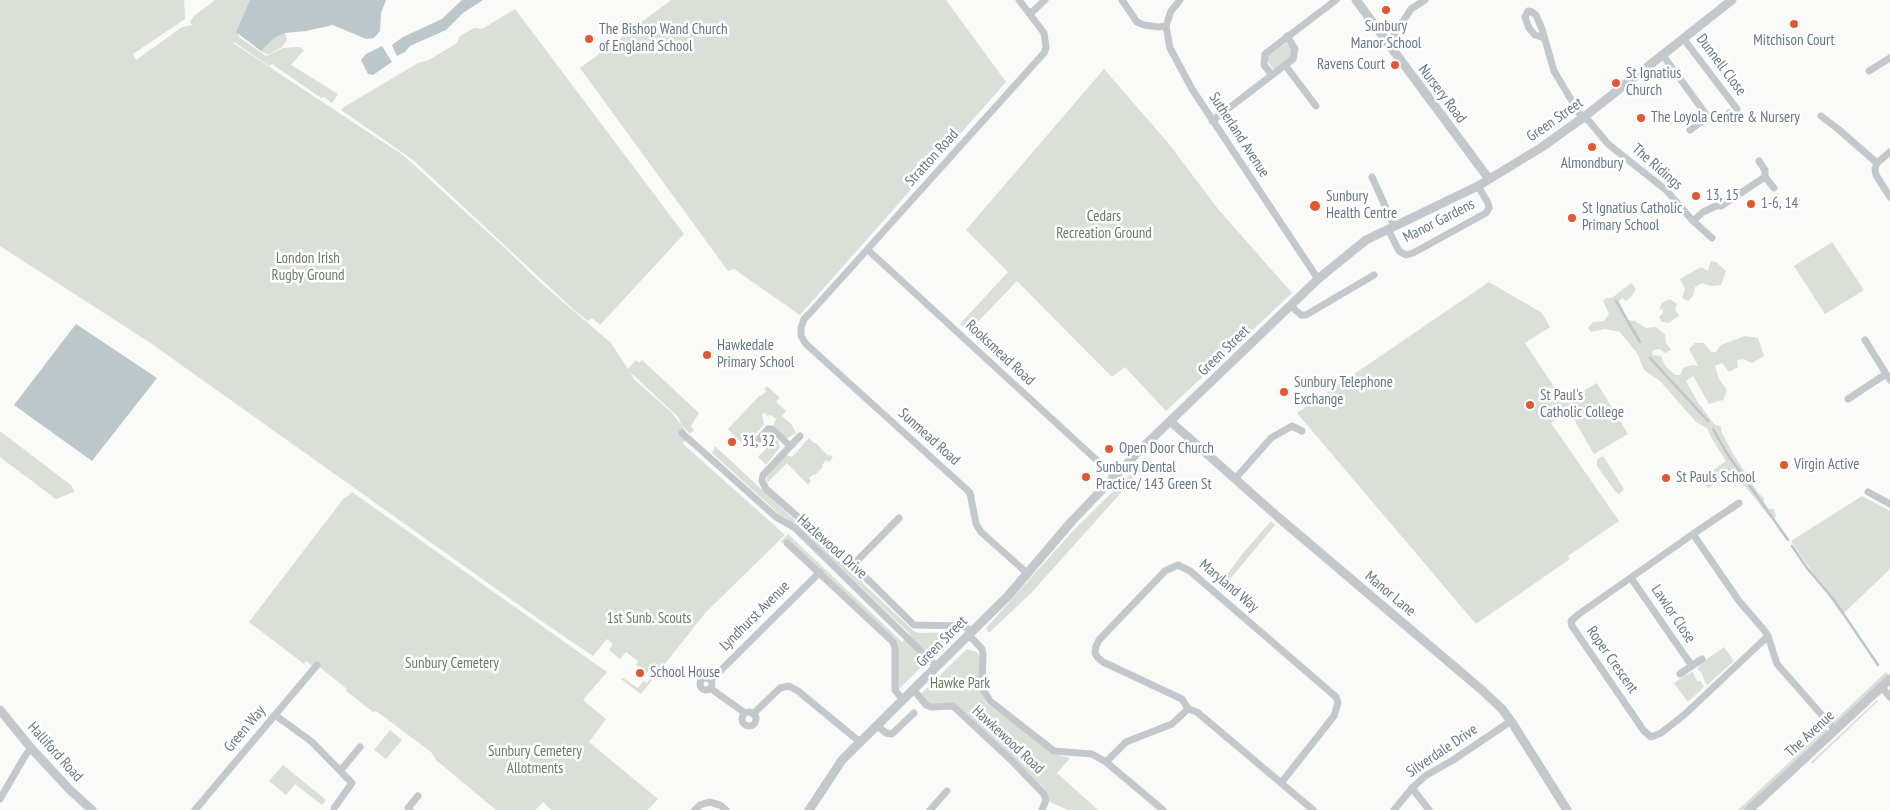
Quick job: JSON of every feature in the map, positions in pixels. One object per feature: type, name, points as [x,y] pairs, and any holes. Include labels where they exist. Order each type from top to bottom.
[{"type":"street","name":"Stratton Road","points":[[801,328],[804,319],[1044,54],[1046,40],[1044,33],[1019,0]]},
{"type":"street","points":[[1030,14],[1045,0]]},
{"type":"street","points":[[1122,0],[1137,22],[1144,26],[1159,27],[1166,26],[1171,10],[1180,0]]},
{"type":"street","points":[[1272,75],[1264,65],[1265,54],[1336,0]]},
{"type":"street","name":"Nursery Road","points":[[1356,0],[1489,179]]},
{"type":"street","points":[[1388,44],[1411,9],[1425,0]]},
{"type":"street","name":"Green Street","points":[[809,810],[842,760],[1008,596],[1072,521],[1170,421],[1318,279],[1356,247],[1478,186],[1536,151],[1584,117],[1732,0]]},
{"type":"street","name":"Sutherland Avenue","points":[[1166,26],[1170,48],[1183,75],[1318,279]]},
{"type":"street","points":[[1212,120],[1293,59],[1296,53],[1287,36]]},
{"type":"street","name":"The Ridings","points":[[1544,38],[1558,81],[1579,113],[1608,144],[1666,190],[1693,221],[1712,238]]},
{"type":"street","name":"Dunnell Close","points":[[1683,38],[1737,109]]},
{"type":"street","points":[[1662,54],[1708,117],[1714,121],[1721,119],[1729,113]]},
{"type":"street","points":[[1869,71],[1890,58]]},
{"type":"street","points":[[1285,65],[1316,106]]},
{"type":"street","points":[[1821,116],[1838,128],[1877,163]]},
{"type":"street","points":[[1690,130],[1708,117]]},
{"type":"street","points":[[1890,152],[1877,163],[1875,169],[1876,175],[1890,197]]},
{"type":"street","points":[[1759,161],[1765,170],[1765,177],[1774,188]]},
{"type":"street","points":[[1372,177],[1391,228]]},
{"type":"street","points":[[1693,221],[1703,212],[1720,206],[1765,177]]},
{"type":"street","name":"Manor Gardens","points":[[1391,228],[1399,251],[1406,255],[1413,254],[1486,213],[1489,208],[1488,203],[1478,186]]},
{"type":"street","name":"Rooksmead Road","points":[[868,250],[1115,477]]},
{"type":"street","points":[[1291,306],[1301,315],[1306,315],[1374,275]]},
{"type":"street","name":"Sunmead Road","points":[[801,328],[801,336],[806,344],[970,493],[976,524],[981,532],[1027,574]]},
{"type":"street","points":[[1848,400],[1888,377],[1865,340]]},
{"type":"street","name":"Manor Lane","points":[[1170,421],[1278,517],[1483,691],[1511,720],[1568,810]]},
{"type":"street","points":[[1236,479],[1271,438],[1292,426],[1302,430]]},
{"type":"street","points":[[758,440],[768,429],[772,428],[790,446]]},
{"type":"street","name":"Hazlewood Drive","points":[[682,432],[776,517],[797,530],[937,667]]},
{"type":"street","points":[[800,436],[766,472],[762,481],[766,489],[853,565],[914,625],[961,626],[968,628],[982,649],[982,688],[990,701],[1054,751],[1092,754],[1106,762],[1163,810]]},
{"type":"street","points":[[1868,492],[1890,504]]},
{"type":"street","name":"Roper Crescent","points":[[1739,502],[1571,621],[1572,626],[1644,731],[1651,737],[1661,733],[1690,709],[1768,636]]},
{"type":"street","points":[[853,565],[899,518]]},
{"type":"street","points":[[1693,534],[1739,601],[1768,636],[1777,664],[1835,730]]},
{"type":"street","points":[[787,542],[893,642],[896,648],[894,685],[896,693],[902,700]]},
{"type":"street","name":"Maryland Way","points":[[1281,783],[1334,716],[1338,703],[1336,696],[1184,566],[1178,565],[1165,571],[1099,640],[1095,653],[1098,658],[1182,699],[1188,709],[1196,712],[1313,810]]},
{"type":"street","name":"Lyndhurst Avenue","points":[[745,713],[742,716],[742,721],[747,725],[755,722],[756,718],[753,714],[745,713],[710,688],[704,689],[700,682],[705,678],[711,680],[820,572]]},
{"type":"street","name":"Lawlor Close","points":[[1631,578],[1692,666]]},
{"type":"street","name":"Lawlor Close","points":[[1680,674],[1702,659]]},
{"type":"street","name":"Green Way","points":[[195,810],[317,665]]},
{"type":"street","name":"The Avenue","points":[[1749,810],[1890,679]]},
{"type":"street","name":"Lyndhurst Avenue","points":[[753,714],[780,688],[789,686],[798,691],[860,742]]},
{"type":"street","points":[[1882,687],[1890,697]]},
{"type":"street","name":"Hawkewood Road","points":[[913,689],[926,705],[931,707],[953,706],[1012,761],[1044,794],[1046,800],[1042,810]]},
{"type":"street","points":[[1106,762],[1126,742],[1172,724],[1188,709]]},
{"type":"street","name":"Halliford Road","points":[[0,710],[31,748],[69,789],[92,810]]},
{"type":"street","points":[[876,725],[886,734],[892,734],[914,713]]},
{"type":"street","points":[[275,715],[312,742],[352,783],[334,808]]},
{"type":"street","name":"Silverdale Drive","points":[[1394,810],[1412,788],[1425,776],[1453,760],[1511,720]]},
{"type":"street","points":[[341,770],[360,747]]},
{"type":"street","points":[[0,799],[31,748]]},
{"type":"street","points":[[1412,788],[1429,810]]},
{"type":"street","points":[[930,810],[947,791]]},
{"type":"street","points":[[410,810],[408,808],[418,796]]},
{"type":"street","points":[[941,798],[949,804]]},
{"type":"street","points":[[695,810],[700,804],[709,802],[720,805],[726,810]]},
{"type":"green space","name":"London Irish Rugby Ground","points":[[0,0],[184,0],[185,19],[133,54],[136,60],[182,27],[192,25],[190,22],[194,16],[215,0],[250,0],[237,30],[239,37],[266,56],[283,48],[300,47],[304,50],[291,65],[338,94],[332,103],[324,97],[321,98],[272,64],[269,66],[233,43],[403,155],[540,282],[611,343],[628,369],[636,360],[639,363],[642,360],[699,413],[691,426],[694,430],[690,434],[681,424],[678,417],[630,372],[634,379],[672,413],[685,430],[689,440],[682,443],[785,535],[706,612],[641,694],[621,679],[623,678],[638,688],[643,681],[647,683],[654,674],[649,670],[647,673],[636,665],[638,661],[626,652],[620,659],[609,650],[613,644],[607,639],[593,656],[149,342],[0,246]]},
{"type":"green space","points":[[671,0],[946,0],[1006,82],[800,315],[734,269],[728,271],[580,68]]},
{"type":"green space","points":[[515,9],[684,234],[600,325],[592,318],[588,321],[574,310],[413,160],[341,110],[418,63],[429,60],[457,43],[460,36],[474,28],[482,29]]},
{"type":"green space","points":[[285,33],[287,40],[282,47],[269,54],[261,51],[274,38]]},
{"type":"green space","points":[[1286,43],[1292,46],[1293,56],[1274,70],[1268,62],[1268,56]]},
{"type":"green space","name":"Cedars Recreation Ground","points":[[1104,69],[1169,144],[1218,209],[1292,293],[1166,411],[1125,367],[1112,377],[1017,281],[968,332],[960,324],[1008,272],[966,230]]},
{"type":"green space","points":[[1832,242],[1864,290],[1825,314],[1794,266]]},
{"type":"green space","points":[[1711,261],[1716,262],[1726,271],[1721,285],[1711,286],[1702,283],[1695,287],[1693,296],[1688,301],[1682,298],[1685,289],[1680,279],[1701,267],[1708,271]]},
{"type":"green space","points":[[1489,282],[1542,313],[1550,327],[1525,343],[1564,402],[1597,383],[1628,434],[1594,454],[1569,411],[1551,423],[1619,521],[1568,556],[1570,559],[1476,624],[1297,413]]},
{"type":"green space","points":[[1631,283],[1636,289],[1632,296],[1626,301],[1622,298],[1619,302],[1623,309],[1625,320],[1635,321],[1646,328],[1655,327],[1665,334],[1666,343],[1671,350],[1665,353],[1660,349],[1653,350],[1652,355],[1661,356],[1665,366],[1675,375],[1680,375],[1683,368],[1692,365],[1698,366],[1689,349],[1695,343],[1704,343],[1711,352],[1716,352],[1721,345],[1745,336],[1758,338],[1764,356],[1752,363],[1743,359],[1737,360],[1738,367],[1729,372],[1722,363],[1715,366],[1719,379],[1727,390],[1723,400],[1709,404],[1693,376],[1686,381],[1697,401],[1714,424],[1721,427],[1721,431],[1732,452],[1758,493],[1764,498],[1764,502],[1769,509],[1774,509],[1776,516],[1773,521],[1744,485],[1727,474],[1709,488],[1703,483],[1704,477],[1726,461],[1707,428],[1696,422],[1660,381],[1644,370],[1637,353],[1620,332],[1605,329],[1591,332],[1588,328],[1593,322],[1604,321],[1609,314],[1603,301],[1606,298],[1612,298]]},
{"type":"green space","points":[[1670,299],[1677,304],[1675,309],[1679,316],[1669,323],[1662,322],[1659,317],[1663,310],[1659,309],[1662,303]]},
{"type":"green space","points":[[767,386],[780,398],[776,402],[786,411],[782,416],[792,425],[796,433],[786,439],[775,428],[776,419],[771,415],[766,416],[766,413],[762,414],[764,425],[754,435],[751,433],[742,443],[728,429],[766,391],[764,389]]},
{"type":"green space","points":[[0,431],[72,486],[74,492],[56,499],[0,457]]},
{"type":"green space","points":[[773,438],[778,441],[780,447],[766,465],[758,457],[766,449],[761,444],[766,439]]},
{"type":"green space","points":[[809,438],[828,456],[833,457],[829,462],[826,460],[822,465],[823,467],[809,478],[811,481],[808,485],[787,463],[767,483],[767,475],[786,455],[792,457]]},
{"type":"green space","points":[[715,446],[914,631],[918,633],[957,632],[898,690],[898,648],[791,544],[780,542],[788,534],[902,642],[910,634],[797,526],[779,514],[712,453]]},
{"type":"green space","points":[[1603,456],[1624,489],[1619,494],[1597,466],[1597,459]]},
{"type":"green space","points":[[1144,460],[1145,466],[1032,592],[988,632],[986,628],[1071,533]]},
{"type":"green space","name":"Sunbury Cemetery","points":[[352,492],[607,672],[583,700],[606,719],[589,742],[658,799],[648,810],[551,810],[543,802],[536,810],[496,810],[436,760],[431,752],[376,711],[373,712],[317,665],[311,665],[306,661],[304,664],[249,622],[344,498]]},
{"type":"green space","points":[[1862,496],[1890,511],[1890,569],[1842,615],[1791,541]]},
{"type":"green space","points":[[1271,521],[1275,525],[1221,590],[1219,586],[1243,553]]},
{"type":"green space","points":[[1724,647],[1734,661],[1707,685],[1702,673],[1697,669],[1704,661]]},
{"type":"green space","name":"Hawke Park","points":[[967,649],[977,652],[981,659],[980,689],[986,703],[1054,754],[1070,758],[1057,773],[1098,810],[1068,810],[1050,802],[1047,792],[1043,787],[953,703],[927,704],[921,694]]},
{"type":"green space","points":[[1693,672],[1697,681],[1701,681],[1704,687],[1688,702],[1674,683]]},
{"type":"green space","points":[[1886,672],[1890,676],[1835,725],[1833,722]]},
{"type":"green space","points":[[1878,701],[1812,764],[1811,762]]},
{"type":"green space","points":[[1826,728],[1828,732],[1745,810],[1738,810]]},
{"type":"green space","points":[[390,730],[402,740],[386,759],[374,750]]},
{"type":"green space","points":[[283,765],[326,800],[322,805],[295,784],[286,795],[269,781]]},
{"type":"shaded area","points":[[250,0],[386,0],[381,13],[380,31],[374,38],[366,39],[333,25],[285,33],[274,38],[261,51],[236,32]]},
{"type":"shaded area","points":[[462,0],[483,0],[463,13],[446,30],[410,46],[405,52],[397,56],[392,45],[403,37],[442,19]]},
{"type":"shaded area","points":[[382,46],[392,62],[373,75],[368,74],[361,60],[366,54]]},
{"type":"shaded area","points":[[76,324],[157,378],[92,461],[14,405]]},
{"type":"waterway","points":[[1616,301],[1640,342]]},
{"type":"waterway","points":[[1650,358],[1708,421]]},
{"type":"waterway","points":[[1713,429],[1726,452],[1788,540]]},
{"type":"waterway","points":[[1792,546],[1807,568],[1834,600],[1878,665]]},
{"type":"place","name":"Sunbury Manor School","points":[[1386,10]]},
{"type":"place","name":"Mitchison Court","points":[[1794,24]]},
{"type":"place","name":"The Bishop Wand Church of England School","points":[[589,39]]},
{"type":"place","name":"Ravens Court","points":[[1395,65]]},
{"type":"place","name":"St Ignatius Church","points":[[1616,83]]},
{"type":"place","name":"The Loyola Centre & Nursery","points":[[1641,118]]},
{"type":"place","name":"Almondbury","points":[[1592,147]]},
{"type":"place","name":"13, 15","points":[[1696,196]]},
{"type":"place","name":"1-6, 14","points":[[1751,204]]},
{"type":"place","name":"Sunbury Health Centre","points":[[1315,206]]},
{"type":"place","name":"St Ignatius Catholic Primary School","points":[[1572,218]]},
{"type":"place","name":"Hawkedale Primary School","points":[[707,355]]},
{"type":"place","name":"Sunbury Telephone Exchange","points":[[1284,392]]},
{"type":"place","name":"St Paul's Catholic College","points":[[1530,405]]},
{"type":"place","name":"31, 32","points":[[732,442]]},
{"type":"place","name":"Open Door Church","points":[[1109,449]]},
{"type":"place","name":"Virgin Active","points":[[1784,465]]},
{"type":"place","name":"Sunbury Dental Practice/ 143 Green St","points":[[1086,477]]},
{"type":"place","name":"St Pauls School","points":[[1666,478]]},
{"type":"place","name":"School House","points":[[640,673]]},
{"type":"park label","name":"1st Sunb. Scouts","points":[[649,619]]},
{"type":"park label","name":"Sunbury Cemetery Allotments","points":[[535,760]]}]
